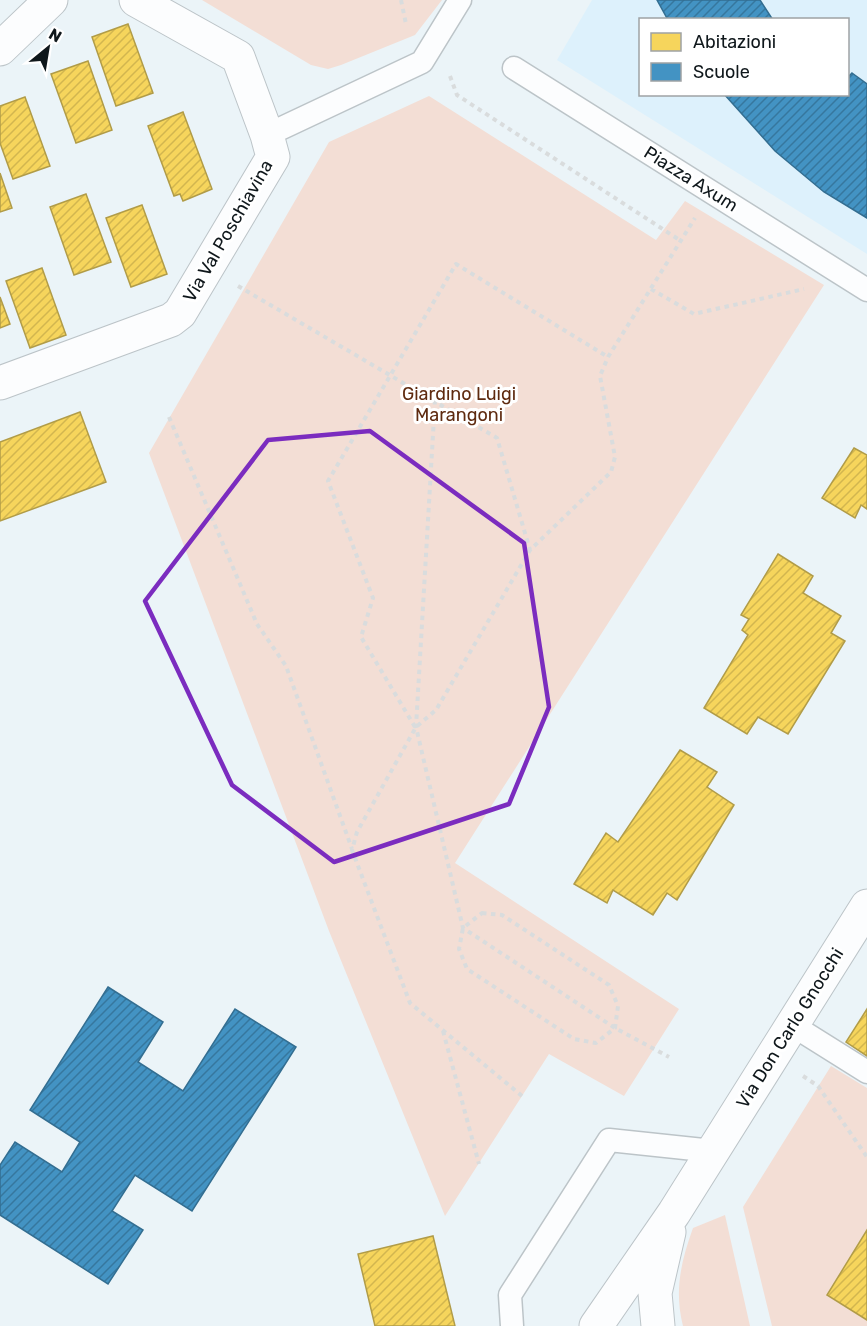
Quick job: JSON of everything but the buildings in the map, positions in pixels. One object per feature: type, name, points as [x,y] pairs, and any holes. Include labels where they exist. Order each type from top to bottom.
[{"type":"street","points":[[0,49],[51,0]]},
{"type":"street","name":"Via Val Poschiavina","points":[[0,383],[171,320],[180,313],[273,157],[238,57],[136,0]]},
{"type":"street","name":"Via Don Carlo Gnocchi","points":[[596,1326],[674,1213],[867,906]]},
{"type":"street","name":"Via Don Carlo Gnocchi","points":[[658,1326],[655,1293],[674,1213]]},
{"type":"lane","name":"Via Val Poschiavina","points":[[267,135],[422,62],[460,0]]},
{"type":"lane","name":"Piazza Axum","points":[[514,68],[861,286]]},
{"type":"lane","points":[[792,1025],[867,1072]]},
{"type":"lane","points":[[512,1326],[510,1294],[609,1140],[713,1151]]},
{"type":"path","points":[[449,74],[457,95],[681,241]]},
{"type":"path","points":[[352,850],[357,832],[416,727],[436,710],[530,550],[611,472],[615,457],[600,376],[608,357],[712,192]]},
{"type":"path","points":[[416,727],[361,637],[373,598],[328,481],[456,264],[608,357]]},
{"type":"path","points":[[208,269],[497,438],[530,550]]},
{"type":"path","points":[[651,289],[694,314],[824,285],[861,286]]},
{"type":"path","points":[[435,400],[416,727],[463,928],[459,949],[467,969],[574,1039],[596,1043],[615,1028],[618,1006],[609,984],[502,915],[482,914],[463,928]]},
{"type":"path","points":[[170,417],[257,624],[286,666],[410,1003],[522,1096]]},
{"type":"path","points":[[463,928],[615,1028],[669,1057]]},
{"type":"path","points":[[442,1030],[479,1164]]},
{"type":"path","points":[[772,1056],[818,1086],[867,1157]]},
{"type":"highlighted area","points":[[370,431],[524,543],[549,707],[509,804],[334,862],[232,785],[145,601],[268,440]]},
{"type":"shaded area","points":[[592,0],[867,0],[867,254],[557,60]]},
{"type":"green space","points":[[202,0],[442,0],[415,35],[328,69],[311,65]]},
{"type":"green space","name":"Giardino Luigi Marangoni","points":[[429,96],[656,240],[685,201],[824,285],[455,863],[679,1009],[624,1096],[549,1054],[445,1216],[329,931],[149,453],[329,142]]},
{"type":"green space","points":[[831,1066],[867,1088],[867,1230],[827,1295],[867,1320],[867,1326],[772,1326],[743,1207]]},
{"type":"green space","points":[[725,1215],[750,1326],[683,1326],[679,1301],[680,1276],[693,1228]]}]
